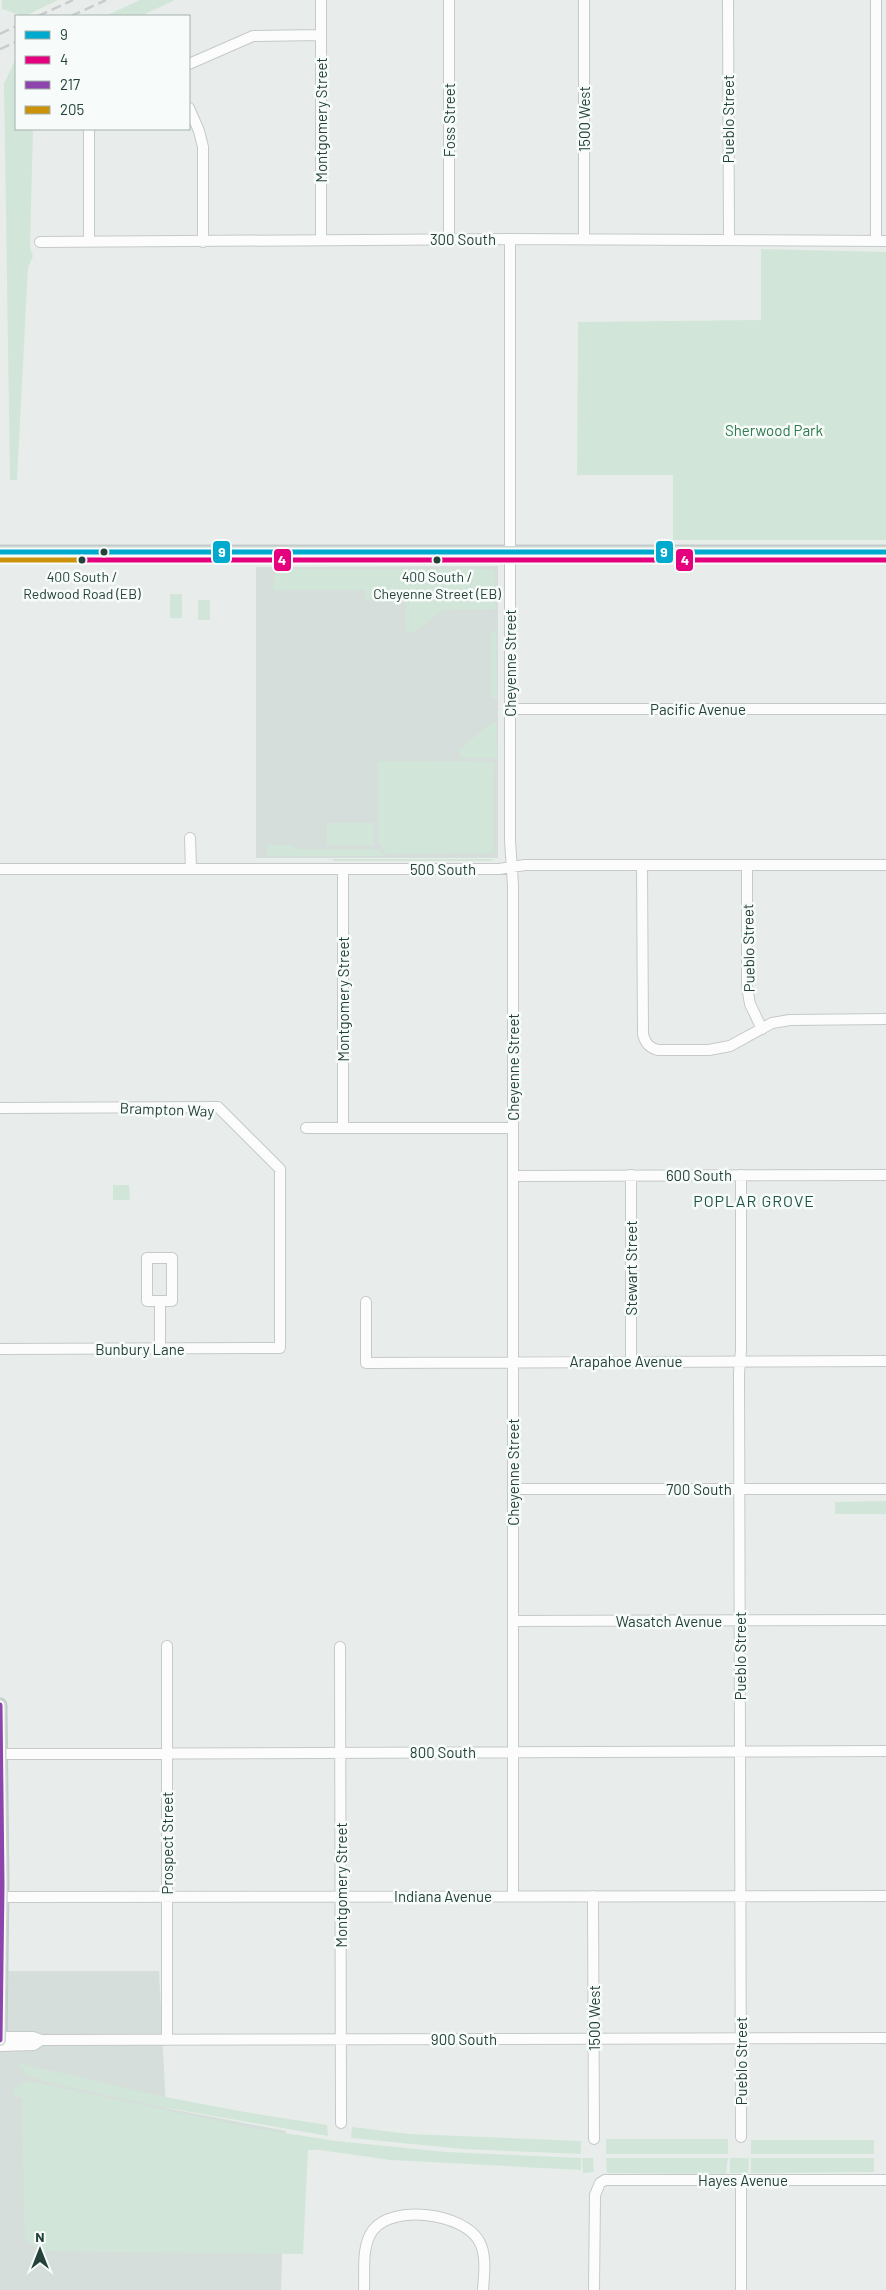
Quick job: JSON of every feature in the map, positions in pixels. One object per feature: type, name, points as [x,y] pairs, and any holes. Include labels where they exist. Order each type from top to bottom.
[{"type":"main road","points":[[0,552],[886,552]]},
{"type":"main road","points":[[0,1705],[0,2039]]},
{"type":"street","name":"Montgomery Street","points":[[321,0],[321,240]]},
{"type":"street","name":"Foss Street","points":[[449,0],[449,239]]},
{"type":"street","name":"1500 West","points":[[584,0],[584,239]]},
{"type":"street","name":"Pueblo Street","points":[[728,0],[729,238]]},
{"type":"street","points":[[876,0],[881,241]]},
{"type":"street","points":[[190,64],[253,36],[321,35]]},
{"type":"street","points":[[190,110],[199,131],[203,147],[203,242]]},
{"type":"street","points":[[89,130],[89,242]]},
{"type":"street","name":"300 South","points":[[40,242],[310,242],[321,240],[729,238],[881,241]]},
{"type":"street","name":"Cheyenne Street","points":[[510,239],[510,709],[511,868],[513,884],[513,1896]]},
{"type":"street","name":"Pacific Avenue","points":[[510,709],[886,709]]},
{"type":"street","points":[[190,838],[191,869]]},
{"type":"street","name":"500 South","points":[[0,869],[511,868],[524,865],[886,865]]},
{"type":"street","points":[[642,865],[643,1034],[647,1045],[658,1050],[721,1048],[738,1044],[772,1024],[790,1020],[886,1019]]},
{"type":"street","name":"Pueblo Street","points":[[747,865],[747,987],[750,1004],[762,1029]]},
{"type":"street","name":"Montgomery Street","points":[[343,869],[343,1128]]},
{"type":"street","name":"Brampton Way","points":[[0,1108],[218,1107],[280,1169],[280,1348]]},
{"type":"street","points":[[306,1128],[513,1128]]},
{"type":"street","name":"Stewart Street","points":[[631,1175],[631,1361]]},
{"type":"street","name":"Pueblo Street","points":[[741,1175],[741,2137]]},
{"type":"street","name":"600 South","points":[[513,1176],[886,1175]]},
{"type":"street","points":[[147,1258],[172,1258],[172,1302],[160,1302],[147,1302],[147,1258]]},
{"type":"street","points":[[160,1302],[160,1349]]},
{"type":"street","name":"Arapahoe Avenue","points":[[366,1302],[366,1363],[886,1361]]},
{"type":"street","name":"Bunbury Lane","points":[[0,1349],[280,1348]]},
{"type":"street","name":"700 South","points":[[513,1489],[886,1488]]},
{"type":"street","name":"Wasatch Avenue","points":[[513,1621],[886,1620]]},
{"type":"street","name":"Prospect Street","points":[[167,1646],[167,2040]]},
{"type":"street","name":"Montgomery Street","points":[[340,1647],[341,2123]]},
{"type":"street","name":"800 South","points":[[1,1754],[886,1751]]},
{"type":"street","name":"1500 West","points":[[593,1896],[594,2139]]},
{"type":"street","name":"Indiana Avenue","points":[[1,1897],[886,1896]]},
{"type":"street","name":"900 South","points":[[0,2039],[33,2037],[41,2040],[886,2038]]},
{"type":"street","name":"900 South","points":[[0,2046],[34,2045],[41,2040]]},
{"type":"street","name":"Hayes Avenue","points":[[594,2290],[595,2195],[600,2183],[605,2180],[886,2180]]},
{"type":"street","points":[[741,2180],[741,2290]]},
{"type":"street","points":[[364,2290],[367,2242],[373,2230],[386,2219],[408,2215],[452,2220],[466,2226],[479,2241],[483,2256],[483,2290]]},
{"type":"shaded area","points":[[498,566],[498,858],[256,858],[256,567]]},
{"type":"shaded area","points":[[0,1971],[159,1971],[166,2108],[286,2131],[281,2290],[0,2290]]},
{"type":"green space","points":[[2,0],[58,0],[27,15],[18,15],[2,9]]},
{"type":"green space","points":[[140,0],[175,0],[143,15],[107,15]]},
{"type":"green space","points":[[15,60],[15,130],[33,130],[30,248],[33,256],[28,268],[17,480],[10,480],[4,84]]},
{"type":"green space","name":"Sherwood Park","points":[[761,249],[886,252],[886,540],[673,540],[673,475],[577,475],[578,322],[761,320]]},
{"type":"green space","points":[[494,569],[496,609],[443,610],[414,632],[406,631],[406,600],[365,599],[365,590],[273,590],[275,570]]},
{"type":"green space","points":[[170,594],[182,594],[182,618],[170,618]]},
{"type":"green space","points":[[198,600],[210,600],[210,620],[198,620]]},
{"type":"green space","points":[[491,632],[496,632],[497,698],[491,698]]},
{"type":"green space","points":[[496,722],[497,758],[460,758],[459,750],[490,724]]},
{"type":"green space","points":[[378,761],[494,762],[493,853],[386,854],[378,840]]},
{"type":"green space","points":[[327,823],[374,823],[374,845],[327,845]]},
{"type":"green space","points":[[266,845],[291,845],[295,849],[380,849],[384,856],[268,856]]},
{"type":"green space","points":[[332,859],[492,859],[493,861],[334,861]]},
{"type":"green space","points":[[113,1185],[129,1185],[130,1200],[113,1200]]},
{"type":"green space","points":[[886,1501],[886,1514],[835,1514],[835,1502]]},
{"type":"green space","points":[[18,2063],[160,2096],[327,2125],[328,2136],[162,2107],[60,2085],[31,2077],[25,2073]]},
{"type":"green space","points":[[28,2081],[252,2128],[336,2141],[447,2152],[581,2158],[581,2170],[391,2160],[308,2150],[303,2254],[41,2251],[25,2239],[22,2098],[13,2096],[16,2088]]},
{"type":"green space","points":[[352,2127],[409,2134],[581,2141],[581,2154],[463,2149],[351,2138]]},
{"type":"green space","points":[[606,2139],[728,2139],[728,2154],[606,2154]]},
{"type":"green space","points":[[751,2140],[874,2140],[874,2154],[751,2154]]},
{"type":"green space","points":[[582,2158],[593,2158],[594,2172],[583,2173]]},
{"type":"green space","points":[[606,2158],[728,2158],[726,2174],[607,2173]]},
{"type":"green space","points":[[730,2158],[749,2158],[748,2173],[730,2173]]},
{"type":"green space","points":[[751,2158],[874,2158],[874,2172],[751,2173]]},
{"type":"railway","points":[[40,15],[73,0]]},
{"type":"railway","points":[[73,15],[106,0]]},
{"type":"railway","points":[[0,34],[15,26]]},
{"type":"railway","points":[[0,49],[15,42]]},
{"type":"transit line","name":"9","points":[[0,552],[886,552]]},
{"type":"transit line","name":"205","points":[[0,560],[81,560]]},
{"type":"transit line","name":"4","points":[[81,560],[886,560]]},
{"type":"transit line","name":"217","points":[[0,1705],[2,1885],[0,2040]]},
{"type":"place","name":"400 South / Redwood Road (EB)","points":[[82,560]]},
{"type":"place","name":"400 South / Cheyenne Street (EB)","points":[[437,560]]},
{"type":"district","name":"POPLAR GROVE","points":[[754,1200]]}]
